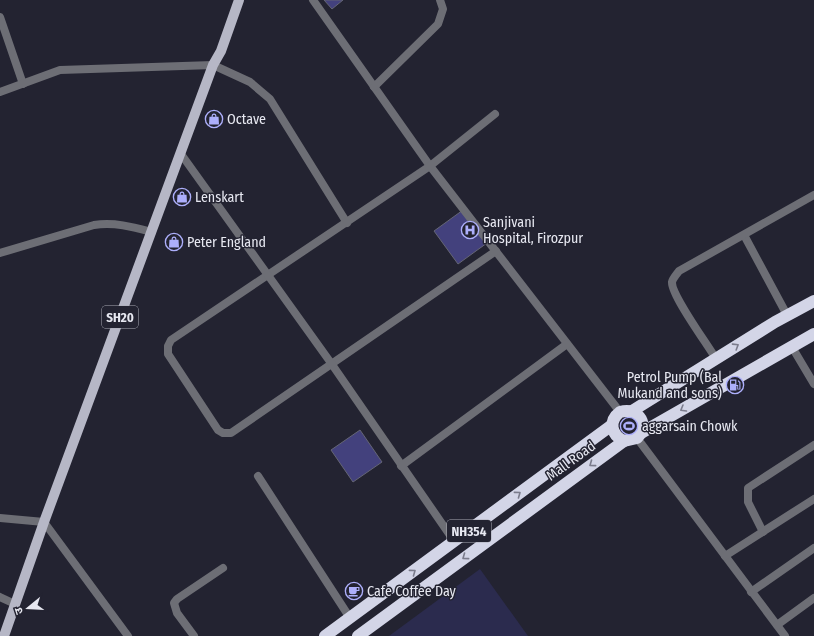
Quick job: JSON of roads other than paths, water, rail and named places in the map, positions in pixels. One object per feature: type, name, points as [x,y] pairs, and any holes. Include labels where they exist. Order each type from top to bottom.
[{"type":"highway","points":[[626,411],[814,301]]},
{"type":"highway","name":"Mall Road","points":[[358,636],[624,441],[639,435],[814,334]]},
{"type":"highway","points":[[626,411],[642,419],[643,428],[639,435]]},
{"type":"highway","name":"NH354","points":[[325,636],[612,425],[614,417],[626,411]]},
{"type":"highway","points":[[612,425],[615,435],[624,441]]},
{"type":"main road","name":"SH20","points":[[4,636],[44,522],[182,154],[213,66],[221,50],[239,0]]},
{"type":"street","points":[[313,0],[430,166],[567,344],[626,411]]},
{"type":"street","points":[[374,87],[438,24],[442,18],[443,9],[440,0]]},
{"type":"street","points":[[0,17],[23,84]]},
{"type":"street","points":[[0,92],[60,70],[213,66],[250,82],[270,99],[348,224]]},
{"type":"street","points":[[495,114],[430,166],[348,224],[171,340],[168,346],[171,360],[218,430],[223,433],[231,433],[496,251]]},
{"type":"street","points":[[182,154],[331,363],[454,541]]},
{"type":"street","points":[[716,358],[677,297],[672,282],[679,271],[814,195]]},
{"type":"street","points":[[0,253],[94,225],[107,223],[152,232]]},
{"type":"street","points":[[744,234],[787,316]]},
{"type":"street","points":[[401,466],[567,344]]},
{"type":"street","points":[[792,347],[814,384]]},
{"type":"street","points":[[639,435],[751,592],[786,636]]},
{"type":"street","points":[[762,532],[748,502],[748,488],[814,445]]},
{"type":"street","points":[[258,476],[350,618]]},
{"type":"street","points":[[725,556],[814,499]]},
{"type":"street","points":[[0,518],[44,522],[128,636]]},
{"type":"street","points":[[751,592],[814,548]]},
{"type":"street","points":[[194,636],[177,613],[174,603],[177,599],[223,568]]},
{"type":"street","points":[[0,597],[15,604]]},
{"type":"street","points":[[777,625],[814,598]]},
{"type":"place","name":"Octave","points":[[214,119]]},
{"type":"place","name":"Lenskart","points":[[182,197]]},
{"type":"place","name":"Sanjivani Hospital, Firozpur","points":[[470,230]]},
{"type":"place","name":"Peter England","points":[[174,242]]},
{"type":"place","name":"Petrol Pump (Bal Mukand and sons)","points":[[735,385]]},
{"type":"place","name":"aggarsain Chowk","points":[[629,426]]},
{"type":"place","name":"Cafe Coffee Day","points":[[354,591]]}]
